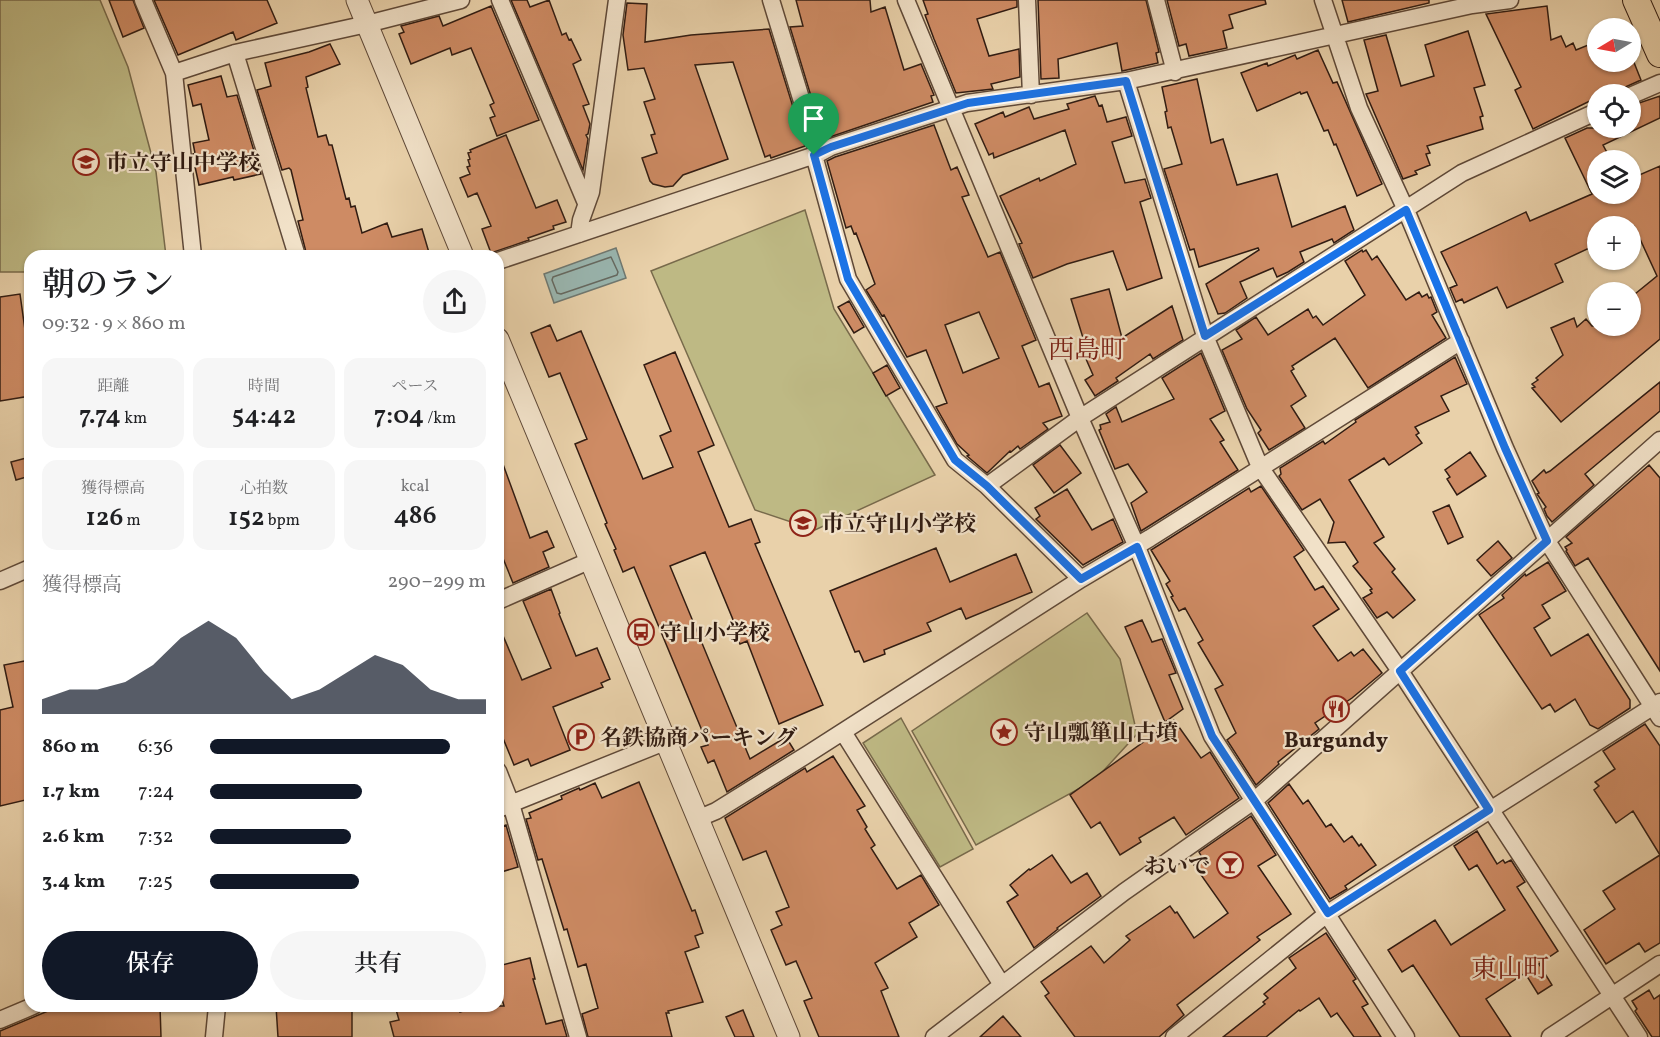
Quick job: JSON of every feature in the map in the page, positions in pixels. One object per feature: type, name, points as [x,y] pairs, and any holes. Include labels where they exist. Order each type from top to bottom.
[{"type":"main road","points":[[1636,0],[1660,54]]},
{"type":"street","points":[[143,0],[174,73],[192,250]]},
{"type":"street","points":[[357,0],[461,250]]},
{"type":"street","points":[[174,73],[235,53],[367,24],[461,0]]},
{"type":"street","points":[[500,0],[586,203]]},
{"type":"street","points":[[579,234],[581,219],[591,192],[617,0]]},
{"type":"street","points":[[771,0],[816,154],[848,279],[955,460],[987,486],[1081,579]]},
{"type":"street","points":[[906,0],[1080,418],[1137,547],[1212,736],[1406,1037]]},
{"type":"street","points":[[1027,0],[1031,95]]},
{"type":"street","points":[[1155,0],[1175,72]]},
{"type":"street","points":[[1174,1037],[1328,913],[1489,810],[1658,709],[1547,541],[1505,448],[1406,210],[1359,108],[1323,0]]},
{"type":"street","points":[[504,259],[951,107],[1175,72],[1472,5],[1510,0]]},
{"type":"street","points":[[235,53],[295,250]]},
{"type":"street","points":[[1126,81],[1205,336],[1260,467],[1400,671],[1639,1037]]},
{"type":"street","points":[[1641,91],[1660,83]]},
{"type":"street","points":[[987,486],[1080,418],[1462,173],[1587,116]]},
{"type":"street","points":[[697,819],[716,811],[843,732],[1081,579],[1137,547],[1461,341]]},
{"type":"street","points":[[504,353],[789,1037]]},
{"type":"street","points":[[934,1037],[1124,892],[1254,800],[1660,440]]},
{"type":"street","points":[[504,598],[591,560]]},
{"type":"street","points":[[0,581],[24,571]]},
{"type":"street","points":[[843,732],[1002,985]]},
{"type":"street","points":[[578,1037],[505,806],[667,741]]},
{"type":"street","points":[[1550,1037],[1660,964]]},
{"type":"street","points":[[0,1020],[24,1010]]},
{"type":"street","points":[[214,1037],[216,1012]]},
{"type":"shaded area","name":"市立守山中学校","points":[[0,0],[100,0],[128,67],[156,172],[165,250],[24,250],[24,272],[0,272]]},
{"type":"shaded area","points":[[805,210],[834,309],[935,475],[815,530],[755,510],[651,271]]},
{"type":"shaded area","points":[[1087,613],[1120,659],[1137,734],[1095,780],[976,845],[912,731]]},
{"type":"shaded area","points":[[901,718],[973,849],[940,867],[863,743]]},
{"type":"water","points":[[616,248],[626,278],[554,303],[544,274]]},
{"type":"building","points":[[109,0],[133,0],[144,28],[123,37]]},
{"type":"building","points":[[154,0],[267,0],[277,23],[236,40],[233,32],[178,55]]},
{"type":"building","points":[[511,0],[527,0],[530,7],[549,0],[562,35],[566,33],[569,40],[571,39],[581,60],[573,64],[589,104],[583,106],[590,124],[586,135],[588,139],[583,170]]},
{"type":"building","points":[[796,0],[870,0],[871,12],[885,7],[904,70],[921,64],[934,95],[931,96],[933,102],[824,139],[790,27],[803,26]]},
{"type":"building","points":[[923,0],[1017,0],[1017,7],[977,19],[989,56],[1019,49],[1020,77],[991,84],[993,89],[956,93],[925,15],[928,14]]},
{"type":"building","points":[[1038,0],[1146,0],[1159,52],[1156,53],[1158,63],[1122,71],[1117,43],[1058,59],[1059,78],[1041,79]]},
{"type":"building","points":[[1167,0],[1265,0],[1266,4],[1229,15],[1233,28],[1223,31],[1227,48],[1189,56],[1186,44],[1179,46]]},
{"type":"building","points":[[1342,0],[1429,0],[1429,3],[1348,22]]},
{"type":"building","points":[[627,3],[647,4],[645,42],[691,35],[769,29],[805,146],[771,158],[770,155],[765,157],[733,62],[695,65],[728,159],[683,175],[673,186],[653,184],[642,158],[657,153],[651,135],[655,134],[644,102],[655,99],[644,68],[628,70],[623,35]]},
{"type":"building","points":[[491,6],[539,120],[497,136],[490,118],[495,116],[490,105],[494,103],[471,48],[452,55],[450,48],[411,64],[399,34],[404,32],[401,26],[439,16],[443,26]]},
{"type":"building","points":[[1547,6],[1551,40],[1561,36],[1566,47],[1573,43],[1576,50],[1587,46],[1587,72],[1638,72],[1641,80],[1632,84],[1587,84],[1587,102],[1533,129],[1515,90],[1521,87],[1486,14]]},
{"type":"building","points":[[1468,31],[1485,85],[1474,88],[1483,116],[1480,117],[1483,129],[1427,146],[1430,153],[1426,154],[1430,165],[1415,171],[1417,174],[1403,179],[1366,94],[1378,91],[1364,40],[1386,35],[1401,86],[1434,76],[1425,45]]},
{"type":"building","points":[[330,44],[340,64],[306,77],[308,87],[306,88],[318,137],[326,135],[329,145],[332,145],[346,199],[349,198],[351,207],[355,206],[362,233],[387,223],[392,237],[422,229],[428,250],[305,250],[298,221],[303,220],[291,170],[289,168],[282,170],[257,90],[271,86],[265,63]]},
{"type":"building","points":[[1318,50],[1333,83],[1337,82],[1382,184],[1357,196],[1336,144],[1334,145],[1328,130],[1324,131],[1307,92],[1301,94],[1300,92],[1257,111],[1241,73],[1267,63],[1268,66],[1295,55],[1297,59]]},
{"type":"building","points":[[221,76],[227,97],[237,95],[261,174],[234,180],[233,177],[199,185],[193,143],[209,140],[201,104],[193,106],[188,85]]},
{"type":"building","points":[[1197,79],[1211,143],[1223,139],[1237,185],[1277,174],[1292,227],[1345,206],[1354,230],[1334,243],[1332,239],[1300,252],[1304,262],[1288,272],[1277,277],[1273,268],[1240,282],[1247,298],[1225,313],[1218,314],[1206,284],[1259,250],[1258,248],[1199,267],[1194,249],[1190,250],[1164,169],[1182,164],[1171,127],[1168,128],[1162,87]]},
{"type":"building","points":[[1095,96],[1099,106],[1102,105],[1107,122],[1126,117],[1132,136],[1112,142],[1125,183],[1145,179],[1151,198],[1140,202],[1162,278],[1127,290],[1113,251],[1067,264],[1033,278],[1019,244],[1022,243],[1000,196],[1076,164],[1065,130],[994,158],[993,153],[989,155],[975,124],[1003,112],[1005,117],[1029,107],[1034,119],[1069,109],[1067,104]]},
{"type":"building","points":[[1660,96],[1660,118],[1641,127],[1641,102]]},
{"type":"building","points":[[934,125],[951,170],[957,167],[969,195],[962,197],[988,257],[1000,252],[1036,340],[1022,346],[1039,387],[1049,383],[1062,416],[1043,423],[1048,429],[1020,449],[1018,446],[1010,451],[987,473],[957,444],[936,407],[947,403],[926,350],[907,357],[884,315],[882,316],[866,290],[875,284],[856,233],[854,234],[851,226],[846,228],[827,161]],"holes":[[[979,312],[999,358],[963,373],[945,325]]]},
{"type":"building","points":[[1587,128],[1587,138],[1618,138],[1603,145],[1606,150],[1587,150],[1587,184],[1565,138]]},
{"type":"building","points":[[506,135],[536,208],[557,200],[566,222],[528,238],[529,240],[500,250],[490,250],[482,229],[491,226],[477,193],[468,197],[460,178],[470,174],[467,167],[470,166],[468,153],[471,152],[470,150]]},
{"type":"building","points":[[1660,166],[1660,339],[1561,422],[1532,388],[1535,387],[1532,384],[1538,380],[1536,378],[1563,355],[1551,328],[1574,318],[1577,327],[1586,319],[1587,336],[1641,336],[1641,289],[1657,276],[1641,241],[1641,216],[1587,216],[1587,249],[1555,264],[1563,282],[1507,308],[1497,287],[1464,303],[1462,299],[1456,302],[1450,288],[1457,285],[1441,252],[1526,212],[1530,221],[1587,196],[1587,204],[1641,204],[1641,174]]},
{"type":"building","points":[[1362,250],[1363,252],[1366,250],[1372,260],[1377,256],[1406,300],[1419,292],[1422,297],[1427,294],[1429,298],[1431,297],[1437,312],[1432,315],[1446,338],[1368,388],[1335,338],[1292,366],[1294,369],[1291,371],[1306,396],[1291,406],[1305,428],[1269,450],[1258,433],[1261,430],[1247,409],[1222,350],[1242,339],[1236,330],[1256,317],[1268,335],[1308,309],[1313,318],[1316,316],[1323,325],[1365,295],[1345,261]]},
{"type":"building","points":[[1109,289],[1122,338],[1172,306],[1183,340],[1153,359],[1150,354],[1116,378],[1118,381],[1095,396],[1085,380],[1093,375],[1079,343],[1084,341],[1071,299]]},
{"type":"building","points":[[20,294],[24,323],[24,397],[0,401],[0,297]]},
{"type":"building","points":[[849,301],[864,327],[854,333],[838,307]]},
{"type":"building","points":[[550,325],[557,341],[581,331],[643,479],[673,467],[660,436],[671,431],[644,365],[675,352],[714,445],[698,452],[729,527],[751,519],[760,542],[755,544],[823,705],[779,724],[747,641],[740,644],[734,628],[736,627],[705,552],[670,566],[750,759],[786,737],[794,750],[727,792],[714,760],[708,763],[701,747],[708,745],[634,567],[623,572],[614,550],[616,549],[605,524],[607,523],[575,444],[587,439],[560,373],[549,377],[531,333]]},
{"type":"building","points":[[1201,353],[1225,411],[1210,419],[1224,440],[1220,442],[1238,470],[1141,531],[1131,503],[1147,492],[1128,464],[1115,469],[1099,430],[1100,425],[1110,422],[1106,414],[1116,407],[1122,422],[1174,399],[1162,378]]},
{"type":"building","points":[[1455,357],[1467,384],[1441,396],[1449,411],[1415,427],[1419,433],[1416,435],[1422,443],[1389,465],[1384,458],[1349,480],[1384,537],[1374,543],[1395,569],[1392,572],[1415,600],[1393,618],[1387,612],[1377,618],[1363,598],[1372,593],[1370,590],[1372,589],[1353,566],[1358,562],[1345,542],[1328,543],[1334,522],[1320,499],[1302,510],[1279,476],[1280,468],[1323,441],[1325,444],[1356,422],[1355,420]]},
{"type":"building","points":[[887,365],[900,388],[886,396],[873,373]]},
{"type":"building","points":[[1660,382],[1660,411],[1585,474],[1594,485],[1552,522],[1547,516],[1544,509],[1546,507],[1532,481],[1544,470],[1546,473],[1550,471]]},
{"type":"building","points":[[1060,445],[1081,473],[1054,493],[1033,465]]},
{"type":"building","points":[[1470,452],[1486,476],[1457,495],[1447,479],[1450,477],[1445,470]]},
{"type":"building","points":[[24,459],[24,478],[16,480],[11,462]]},
{"type":"building","points":[[1649,465],[1660,478],[1660,671],[1588,558],[1575,566],[1565,547],[1572,543],[1566,537]]},
{"type":"building","points":[[504,467],[530,538],[547,531],[554,547],[543,552],[549,567],[513,583],[504,561]]},
{"type":"building","points":[[1261,486],[1304,550],[1294,557],[1315,590],[1323,586],[1339,609],[1313,626],[1338,661],[1351,652],[1354,656],[1363,649],[1382,673],[1352,698],[1315,723],[1319,729],[1278,762],[1279,764],[1256,785],[1227,740],[1236,733],[1215,689],[1223,685],[1198,643],[1203,640],[1185,608],[1179,611],[1166,584],[1170,581],[1151,550],[1249,488],[1251,492]]},
{"type":"building","points":[[1067,489],[1092,530],[1113,519],[1123,542],[1083,565],[1036,519],[1040,516],[1035,508]]},
{"type":"building","points":[[1449,505],[1463,537],[1448,544],[1433,512]]},
{"type":"building","points":[[1498,541],[1512,558],[1491,576],[1477,560]]},
{"type":"building","points":[[936,548],[950,582],[1016,554],[1032,592],[966,619],[961,608],[927,623],[931,631],[884,650],[885,654],[864,662],[859,651],[855,652],[830,591]]},
{"type":"building","points":[[1548,562],[1566,591],[1542,605],[1550,618],[1534,628],[1551,656],[1588,634],[1630,700],[1630,708],[1598,729],[1590,725],[1575,699],[1555,712],[1550,704],[1542,709],[1479,615],[1504,598],[1502,595],[1525,574],[1526,576]]},
{"type":"building","points":[[551,589],[576,656],[597,648],[610,679],[601,683],[603,687],[553,707],[570,750],[531,766],[528,759],[514,765],[504,741],[504,638],[522,680],[551,668],[523,601]]},
{"type":"building","points":[[1142,620],[1152,642],[1162,639],[1176,673],[1169,675],[1183,709],[1165,722],[1125,627]]},
{"type":"building","points":[[24,661],[24,800],[0,806],[0,710],[13,707],[4,665]]},
{"type":"building","points":[[1174,720],[1201,758],[1210,752],[1239,798],[1186,835],[1174,817],[1139,838],[1141,842],[1120,855],[1100,822],[1091,828],[1070,795]]},
{"type":"building","points":[[1645,724],[1660,746],[1660,855],[1633,811],[1616,823],[1594,790],[1599,786],[1595,782],[1615,769],[1603,751]]},
{"type":"building","points":[[833,756],[865,806],[857,810],[875,845],[871,848],[897,889],[921,875],[939,905],[909,923],[917,937],[875,963],[888,988],[881,991],[899,1037],[819,1037],[804,1001],[812,998],[796,961],[786,965],[771,930],[782,925],[776,912],[789,907],[766,851],[743,860],[725,818],[805,768],[807,772]]},
{"type":"building","points":[[639,782],[703,933],[695,936],[699,947],[685,952],[703,1002],[666,1013],[672,1037],[588,1037],[582,1014],[598,1008],[586,964],[578,967],[542,859],[538,860],[526,819],[531,818],[529,813],[562,799],[561,796],[579,788],[580,790],[595,783],[602,798]]},
{"type":"building","points":[[1289,784],[1303,804],[1308,800],[1326,827],[1331,824],[1344,842],[1352,836],[1359,846],[1361,844],[1376,865],[1345,886],[1347,889],[1330,899],[1268,803]]},
{"type":"building","points":[[1251,816],[1276,855],[1258,866],[1291,914],[1257,937],[1260,940],[1177,1005],[1184,1015],[1159,1037],[1075,1037],[1045,996],[1049,993],[1041,982],[1091,946],[1104,963],[1130,940],[1126,936],[1170,906],[1175,913],[1177,912],[1194,938],[1228,913],[1194,865],[1203,859],[1199,852]]},
{"type":"building","points":[[506,825],[518,867],[504,871],[504,826]]},
{"type":"building","points":[[1477,831],[1497,864],[1503,860],[1505,863],[1511,860],[1525,882],[1517,887],[1558,951],[1539,964],[1552,985],[1538,994],[1525,973],[1486,999],[1511,1037],[1460,1037],[1413,965],[1402,972],[1388,950],[1435,920],[1451,945],[1505,910],[1477,865],[1469,870],[1454,846]]},
{"type":"building","points":[[1052,855],[1071,883],[1087,873],[1101,896],[1034,948],[1007,902],[1018,895],[1010,885],[1029,869]]},
{"type":"building","points":[[1660,855],[1660,943],[1645,952],[1639,943],[1606,964],[1584,930],[1615,909],[1603,891]]},
{"type":"building","points":[[1326,933],[1356,979],[1353,981],[1368,1004],[1362,1007],[1381,1037],[1354,1037],[1337,1013],[1331,1017],[1319,998],[1299,1010],[1266,1037],[1223,1037],[1265,1004],[1263,1002],[1268,998],[1264,994],[1296,968],[1289,958]]},
{"type":"building","points":[[530,958],[535,979],[533,979],[546,1024],[562,1020],[567,1037],[394,1037],[390,1022],[399,1020],[397,1012],[504,1012],[504,964]]},
{"type":"building","points":[[1649,990],[1654,999],[1660,995],[1660,1037],[1652,1037],[1635,1011],[1637,1009],[1632,1001]]},
{"type":"building","points":[[743,1010],[754,1037],[735,1037],[726,1017]]},
{"type":"building","points":[[46,1012],[160,1012],[161,1037],[0,1037],[0,1031]]},
{"type":"building","points":[[276,1012],[352,1012],[352,1037],[278,1037]]},
{"type":"building","points":[[1003,1016],[1021,1037],[980,1037]]},
{"type":"place","name":"市立守山中学校","points":[[86,162]]},
{"type":"place","name":"市立守山小学校","points":[[803,523]]},
{"type":"place","name":"守山小学校","points":[[641,632]]},
{"type":"place","name":"Burgundy","points":[[1336,709]]},
{"type":"place","name":"守山瓢箪山古墳","points":[[1004,732]]},
{"type":"place","name":"名鉄協商パーキング","points":[[581,737]]},
{"type":"place","name":"おいで","points":[[1230,865]]},
{"type":"district","name":"西島町","points":[[1087,349]]},
{"type":"district","name":"東山町","points":[[1510,968]]},
{"type":"route","points":[[1126,81],[1205,336],[1406,210],[1505,448],[1547,541],[1400,671],[1489,810],[1328,913],[1212,736],[1137,547],[1081,579],[987,486],[955,460],[848,279],[814,155],[831,147],[951,107],[1126,81]]}]
